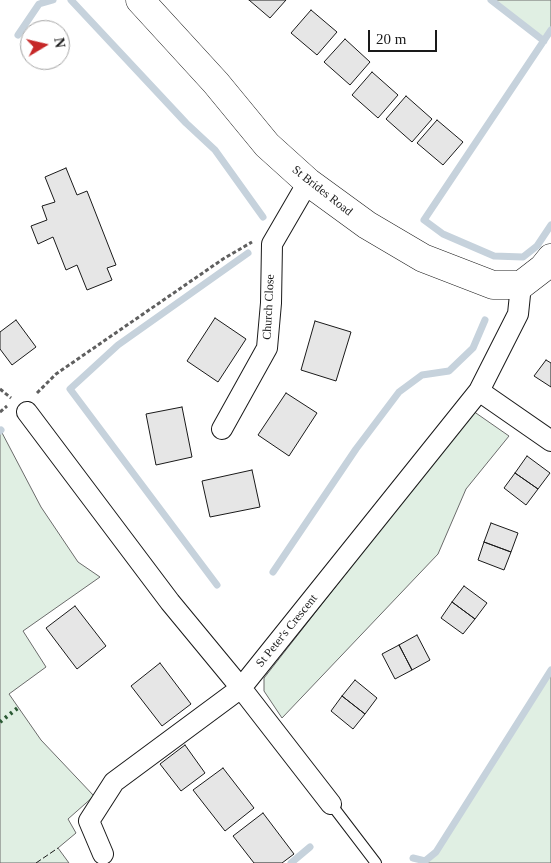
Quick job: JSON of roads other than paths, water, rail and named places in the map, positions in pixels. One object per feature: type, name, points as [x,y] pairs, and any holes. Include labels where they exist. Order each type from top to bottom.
[{"type":"main road","name":"St Brides Road","points":[[140,0],[216,83],[267,145],[308,182],[367,225],[423,258],[493,285],[521,285]]},
{"type":"main road","points":[[521,285],[543,268],[551,258]]},
{"type":"street","name":"Church Close","points":[[222,429],[267,348],[271,303],[272,244],[308,182]]},
{"type":"street","name":"St Peter's Crescent","points":[[103,854],[89,821],[114,782],[241,688],[479,391],[518,314],[521,285]]},
{"type":"street","points":[[479,391],[551,441]]},
{"type":"street","points":[[29,405],[170,602],[241,688],[331,804]]},
{"type":"lane","points":[[331,804],[376,863]]},
{"type":"waterway","points":[[18,35],[39,4],[53,0]]},
{"type":"waterway","points":[[71,0],[186,123],[215,150],[263,217]]},
{"type":"waterway","points":[[491,0],[544,41]]},
{"type":"waterway","points":[[551,30],[424,220],[443,234],[494,256],[523,257],[537,246],[551,225]]},
{"type":"waterway","points":[[217,585],[70,389],[118,345],[248,253]]},
{"type":"waterway","points":[[273,572],[356,449],[399,392],[422,375],[449,371],[473,348],[485,320]]},
{"type":"waterway","points":[[413,858],[425,861],[436,852],[551,670]]},
{"type":"waterway","points":[[291,863],[310,847]]}]
